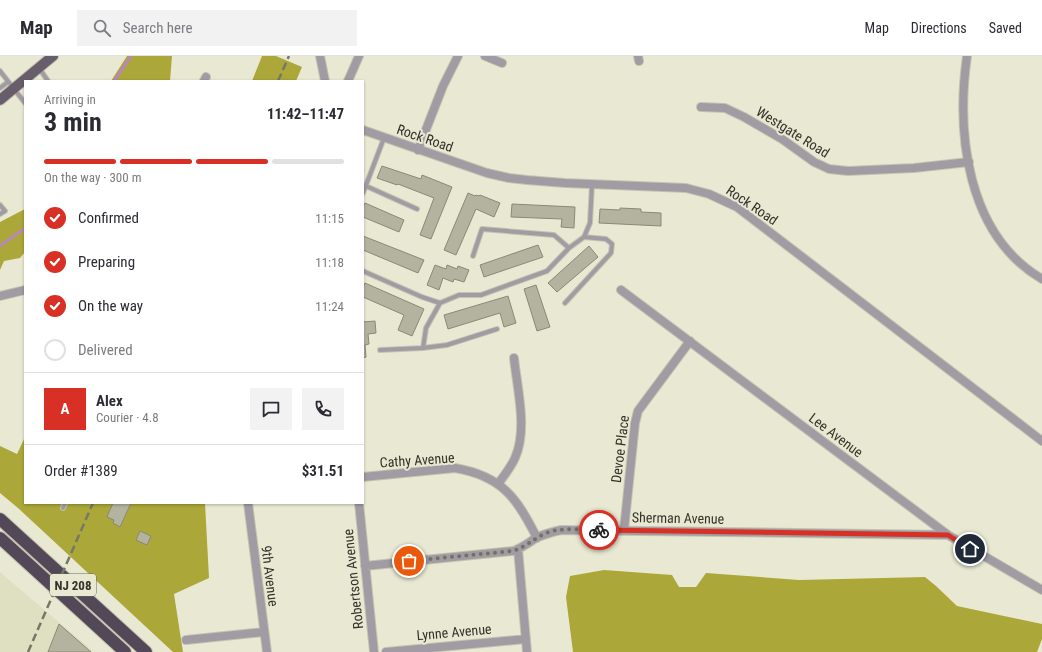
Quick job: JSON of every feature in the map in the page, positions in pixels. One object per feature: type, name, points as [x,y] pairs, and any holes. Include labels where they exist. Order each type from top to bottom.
[{"type":"highway","name":"NJ 208","points":[[0,519],[146,652]]},
{"type":"highway","name":"NJ 208","points":[[0,538],[125,652]]},
{"type":"main road","points":[[0,100],[11,85],[38,68],[53,56]]},
{"type":"street","points":[[320,56],[325,80]]},
{"type":"street","points":[[348,80],[359,56]]},
{"type":"street","points":[[418,150],[443,86],[458,56]]},
{"type":"street","points":[[485,56],[502,63]]},
{"type":"street","points":[[964,57],[965,144],[976,194],[996,236],[1025,267],[1042,279]]},
{"type":"street","name":"Westgate Road","points":[[700,107],[725,108],[744,117],[782,139],[814,162],[829,169],[848,171],[884,170],[969,162]]},
{"type":"street","name":"Rock Road","points":[[364,130],[487,173],[509,178],[592,184],[686,188],[709,194],[737,207],[1042,441]]},
{"type":"street","points":[[0,296],[24,290]]},
{"type":"street","name":"Lee Avenue","points":[[621,290],[948,535],[1042,590]]},
{"type":"street","name":"Devoe Place","points":[[624,530],[636,416],[640,408],[690,341]]},
{"type":"street","points":[[498,484],[515,458],[521,435],[520,409],[514,358]]},
{"type":"street","name":"Cathy Avenue","points":[[364,477],[455,468],[484,476],[498,484],[514,499],[519,505],[537,538]]},
{"type":"street","name":"9th Avenue","points":[[248,504],[267,652]]},
{"type":"street","name":"Robertson Avenue","points":[[359,504],[374,652]]},
{"type":"street","name":"Sherman Avenue","points":[[365,566],[513,551],[525,547],[537,538],[548,533],[561,530],[948,535]]},
{"type":"street","points":[[518,549],[527,652]]},
{"type":"street","points":[[186,640],[264,632]]},
{"type":"street","name":"Lynne Avenue","points":[[386,652],[526,639]]},
{"type":"lane","points":[[38,68],[47,80]]},
{"type":"lane","points":[[0,71],[24,102]]},
{"type":"lane","points":[[0,88],[11,85]]},
{"type":"lane","points":[[364,191],[384,138]]},
{"type":"lane","points":[[423,348],[426,328],[440,303],[459,295],[481,295],[547,271],[569,248],[584,237],[590,223],[592,184]]},
{"type":"lane","points":[[366,186],[417,209]]},
{"type":"lane","points":[[0,205],[5,210],[0,214]]},
{"type":"lane","points":[[473,256],[482,229],[554,235],[569,248]]},
{"type":"lane","points":[[565,303],[611,253],[612,244],[606,239],[584,237]]},
{"type":"lane","points":[[364,271],[422,297],[440,303]]},
{"type":"lane","points":[[380,350],[423,348],[447,345],[497,329]]},
{"type":"shaded area","points":[[127,56],[172,56],[170,80],[112,80]]},
{"type":"shaded area","points":[[262,56],[276,56],[302,67],[296,80],[252,80]]},
{"type":"shaded area","points":[[24,210],[24,253],[20,258],[4,261],[0,270],[0,222]]},
{"type":"shaded area","points":[[24,439],[24,504],[205,504],[209,578],[174,594],[183,652],[173,652],[0,493],[0,446],[17,454]]},
{"type":"shaded area","points":[[604,570],[672,575],[679,587],[696,587],[706,573],[799,580],[925,577],[957,606],[1042,624],[1042,639],[1037,652],[573,652],[566,597],[570,576]]},
{"type":"shaded area","points":[[0,572],[1,573],[94,652],[0,652]]},
{"type":"building","points":[[382,166],[421,179],[422,175],[452,187],[431,239],[420,235],[434,198],[398,184],[397,185],[377,178]]},
{"type":"building","points":[[468,193],[475,196],[480,195],[500,203],[494,217],[476,209],[456,255],[444,250]]},
{"type":"building","points":[[365,203],[404,220],[399,232],[364,217]]},
{"type":"building","points":[[512,204],[575,207],[574,228],[561,227],[562,219],[511,217]]},
{"type":"building","points":[[620,208],[641,209],[641,212],[661,213],[661,226],[599,223],[600,209],[620,210]]},
{"type":"building","points":[[364,236],[424,260],[418,273],[364,250]]},
{"type":"building","points":[[538,245],[543,257],[484,277],[480,265]]},
{"type":"building","points":[[589,246],[598,257],[557,292],[548,283]]},
{"type":"building","points":[[435,265],[446,269],[447,265],[457,269],[458,266],[469,270],[464,282],[454,279],[453,282],[443,278],[439,290],[427,285]]},
{"type":"building","points":[[365,283],[424,309],[412,336],[398,330],[404,315],[364,297]]},
{"type":"building","points":[[536,285],[550,327],[537,331],[524,289]]},
{"type":"building","points":[[508,296],[516,323],[504,327],[500,313],[448,329],[444,315]]},
{"type":"building","points":[[375,321],[376,333],[368,334],[369,344],[365,345],[366,357],[364,358],[364,322]]},
{"type":"building","points":[[113,504],[131,504],[120,527],[113,523],[114,520],[107,517]]},
{"type":"building","points":[[140,531],[151,536],[147,545],[136,540]]},
{"type":"building","points":[[59,624],[91,652],[48,652]]},
{"type":"waterway","points":[[115,80],[131,56]]},
{"type":"waterway","points":[[0,246],[24,229]]},
{"type":"railway","points":[[278,80],[289,56]]},
{"type":"railway","points":[[28,652],[93,504]]},
{"type":"way so far","points":[[409,561],[513,551],[525,547],[530,542],[548,533],[574,529],[599,530]]},
{"type":"route","points":[[599,530],[948,535],[970,549]]}]
